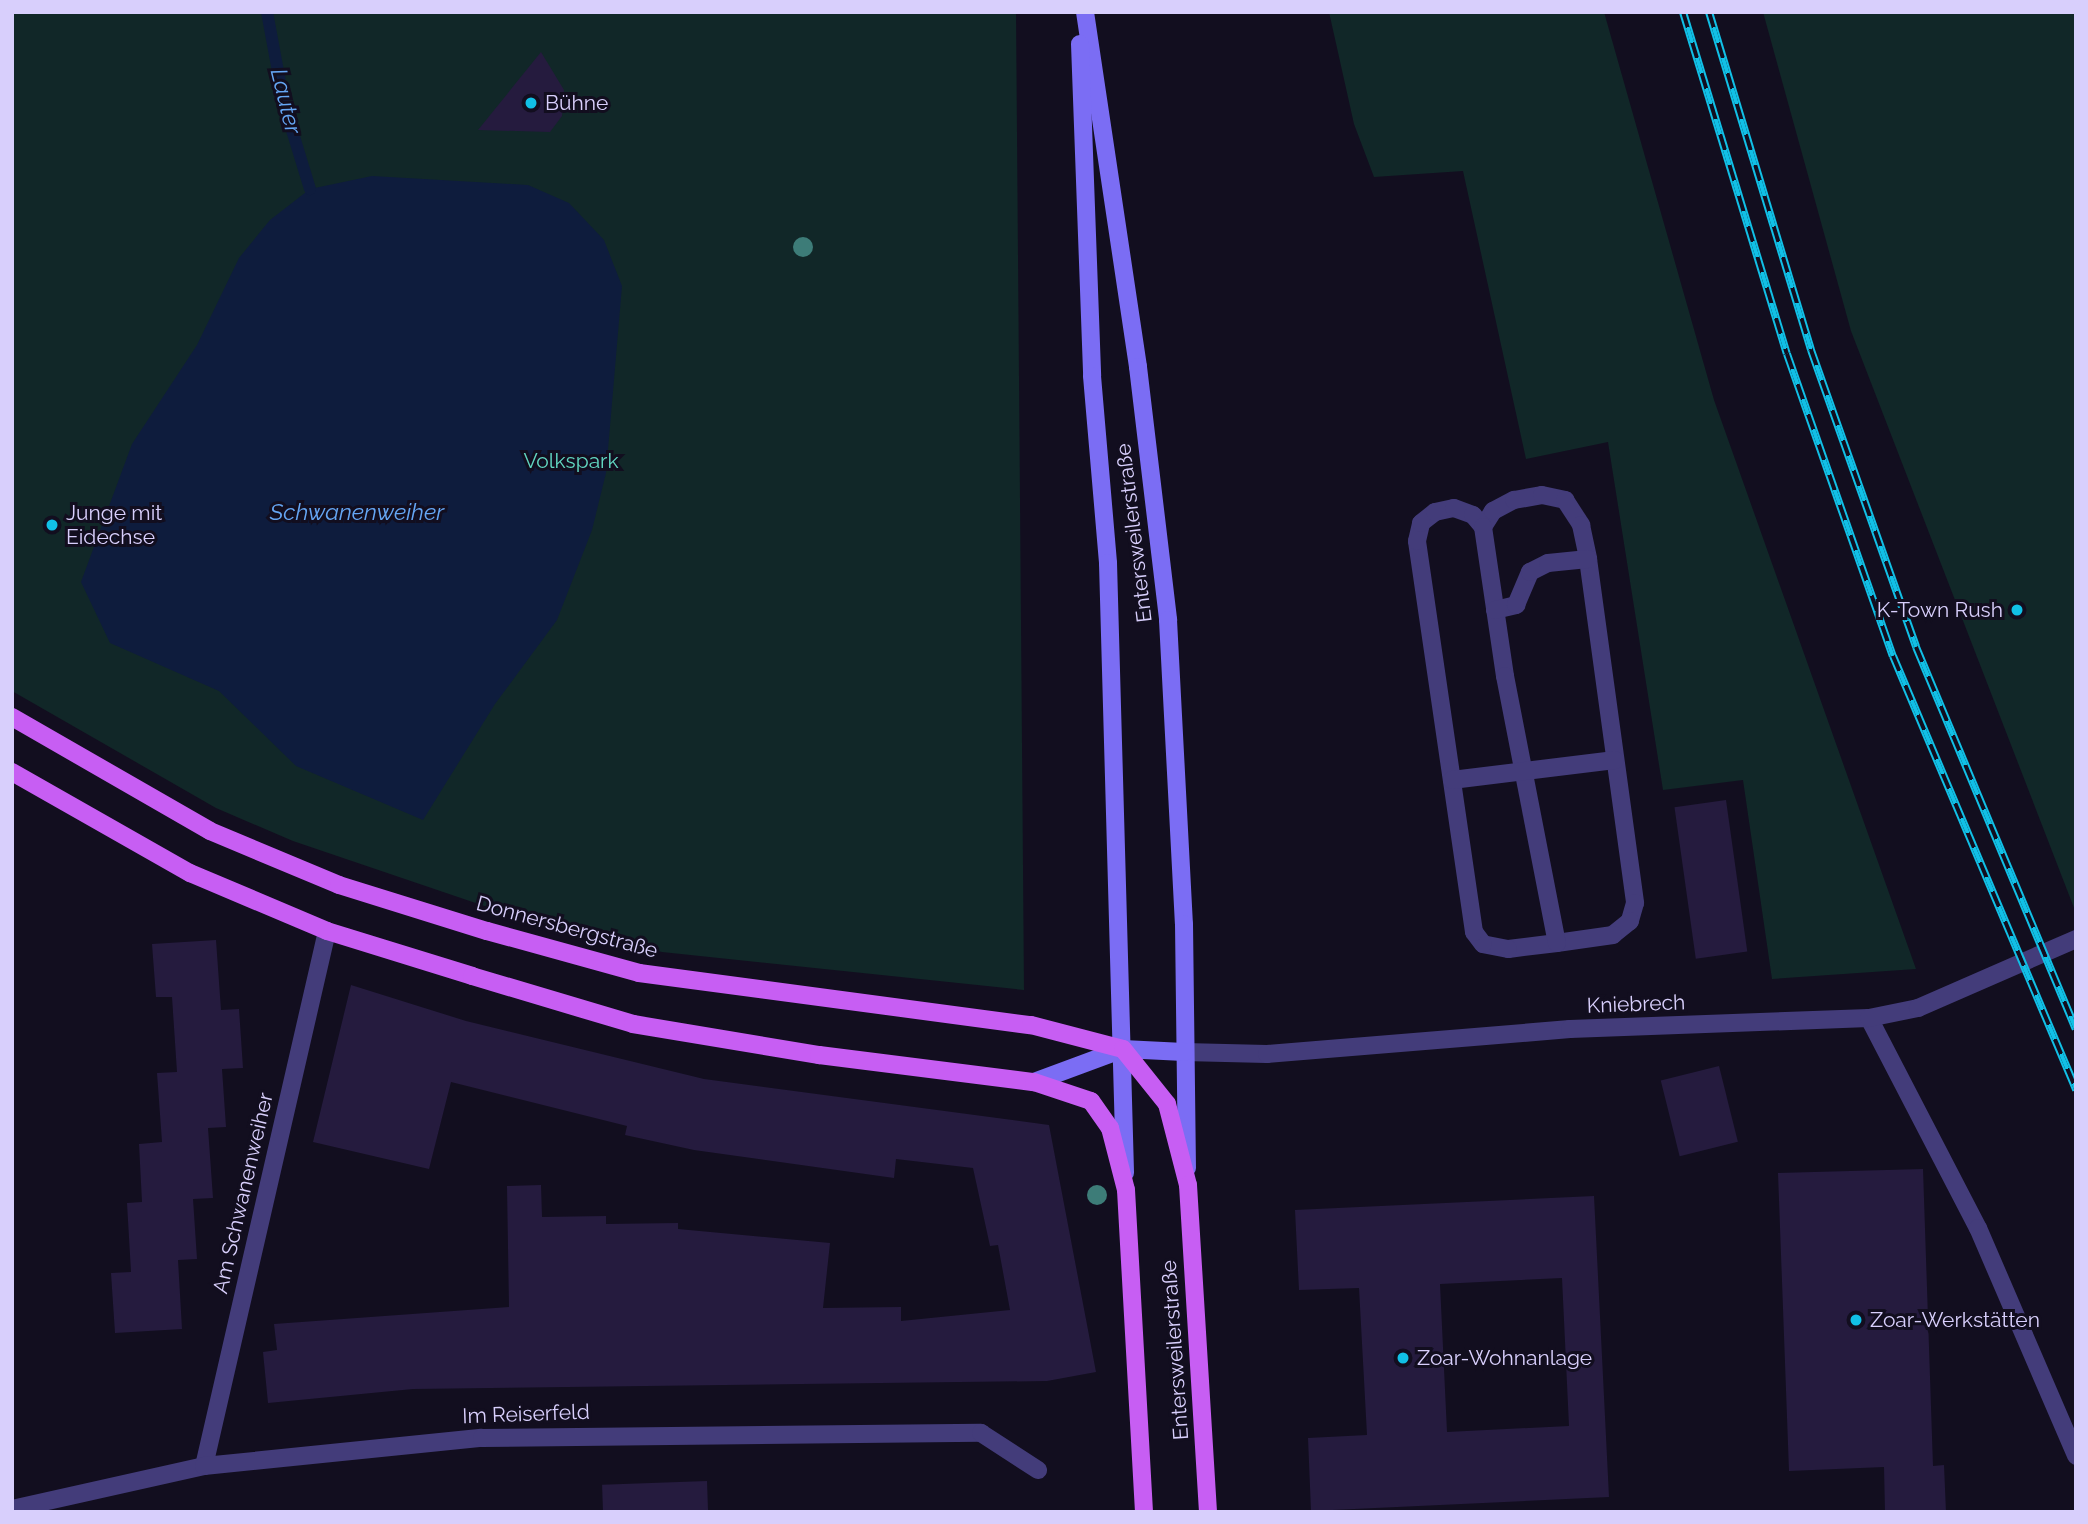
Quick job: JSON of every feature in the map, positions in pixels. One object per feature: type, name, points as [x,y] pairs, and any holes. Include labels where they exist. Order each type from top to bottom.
[{"type":"main road","name":"Entersweilerstraße","points":[[1079,12],[1092,376],[1108,563],[1126,1190],[1144,1512]]},
{"type":"main road","name":"Entersweilerstraße","points":[[1085,12],[1138,367],[1168,620],[1185,925],[1184,1052],[1188,1185],[1208,1512]]},
{"type":"main road","name":"Donnersbergstraße","points":[[12,717],[210,831],[339,885],[487,931],[639,972],[1031,1025],[1123,1049]]},
{"type":"main road","points":[[12,772],[190,873],[327,931],[633,1024],[819,1055],[1034,1082],[1091,1101],[1110,1128],[1126,1190]]},
{"type":"main road","points":[[1034,1082],[1123,1049],[1184,1052]]},
{"type":"main road","points":[[1123,1049],[1167,1104],[1188,1185]]},
{"type":"street","points":[[1483,527],[1493,511],[1514,500],[1542,495],[1565,500],[1581,525],[1588,559],[1634,903],[1630,921],[1613,935],[1557,943],[1507,949],[1483,944],[1474,932],[1417,541],[1421,523],[1444,510],[1473,515],[1483,527],[1494,610],[1557,943]]},
{"type":"street","points":[[1494,610],[1516,605],[1530,572],[1548,563],[1588,559]]},
{"type":"street","points":[[1452,780],[1615,760]]},
{"type":"street","name":"Am Schwanenweiher","points":[[204,1466],[327,931]]},
{"type":"street","name":"Kniebrech","points":[[1184,1052],[1267,1054],[1570,1029],[1869,1018],[1918,1008],[2076,939]]},
{"type":"street","points":[[1869,1018],[1978,1228],[2076,1456]]},
{"type":"street","name":"Im Reiserfeld","points":[[12,1509],[204,1466],[482,1438],[981,1433],[1038,1469]]},
{"type":"green space","name":"Volkspark","points":[[12,12],[1016,12],[1024,990],[662,952],[508,914],[293,841],[216,808],[12,691]]},
{"type":"green space","points":[[1329,12],[1604,12],[1714,400],[1916,969],[1772,979],[1743,780],[1663,790],[1608,442],[1526,459],[1463,171],[1374,177],[1354,124]]},
{"type":"green space","name":"K-Town Rush","points":[[1763,12],[2076,12],[2076,913],[1851,331]]},
{"type":"water","name":"Schwanenweiher","points":[[372,176],[528,185],[569,203],[604,240],[622,286],[606,473],[592,530],[557,620],[495,704],[423,820],[296,766],[219,691],[110,643],[81,582],[132,444],[197,345],[239,258],[270,220],[310,189]]},
{"type":"building","name":"Bühne","points":[[541,52],[564,90],[562,116],[550,132],[478,130]]},
{"type":"building","points":[[1726,800],[1747,952],[1696,959],[1675,807]]},
{"type":"building","points":[[216,940],[221,1010],[239,1009],[243,1068],[222,1069],[226,1127],[208,1128],[213,1198],[193,1199],[197,1259],[178,1260],[182,1329],[115,1333],[111,1273],[131,1272],[127,1203],[142,1202],[139,1144],[162,1142],[157,1073],[177,1072],[172,997],[156,997],[152,944]]},
{"type":"building","points":[[351,985],[466,1021],[704,1079],[1049,1125],[1096,1372],[1047,1381],[413,1389],[268,1403],[263,1352],[277,1350],[274,1324],[509,1307],[507,1186],[541,1185],[542,1217],[606,1216],[606,1224],[678,1223],[678,1229],[830,1243],[823,1308],[901,1307],[901,1321],[1010,1310],[998,1245],[990,1246],[973,1168],[896,1159],[894,1178],[694,1150],[625,1135],[627,1126],[451,1082],[429,1169],[313,1142]]},
{"type":"building","points":[[1719,1066],[1738,1142],[1680,1156],[1661,1081]]},
{"type":"building","name":"Zoar-Werkstätten","points":[[1923,1169],[1933,1466],[1944,1465],[1946,1512],[1885,1512],[1884,1467],[1789,1471],[1778,1173]]},
{"type":"building","name":"Zoar-Wohnanlage","points":[[1594,1196],[1609,1497],[1311,1511],[1308,1438],[1367,1435],[1359,1288],[1299,1290],[1295,1210]],"holes":[[[1562,1278],[1569,1426],[1447,1432],[1440,1284]]]},
{"type":"building","points":[[707,1481],[708,1512],[603,1512],[602,1485]]},
{"type":"waterway","name":"Lauter","points":[[267,12],[284,104],[310,189]]},
{"type":"railway","points":[[1683,12],[1787,354],[1893,656],[2076,1090]]},
{"type":"railway","points":[[1709,12],[1811,350],[1916,647],[2076,1029]]},
{"type":"place","name":"Bühne","points":[[531,103]]},
{"type":"place","name":"Junge mit Eidechse","points":[[52,525]]},
{"type":"place","name":"K-Town Rush","points":[[2017,610]]},
{"type":"place","name":"Zoar-Werkstätten","points":[[1856,1320]]},
{"type":"place","name":"Zoar-Wohnanlage","points":[[1403,1358]]}]
